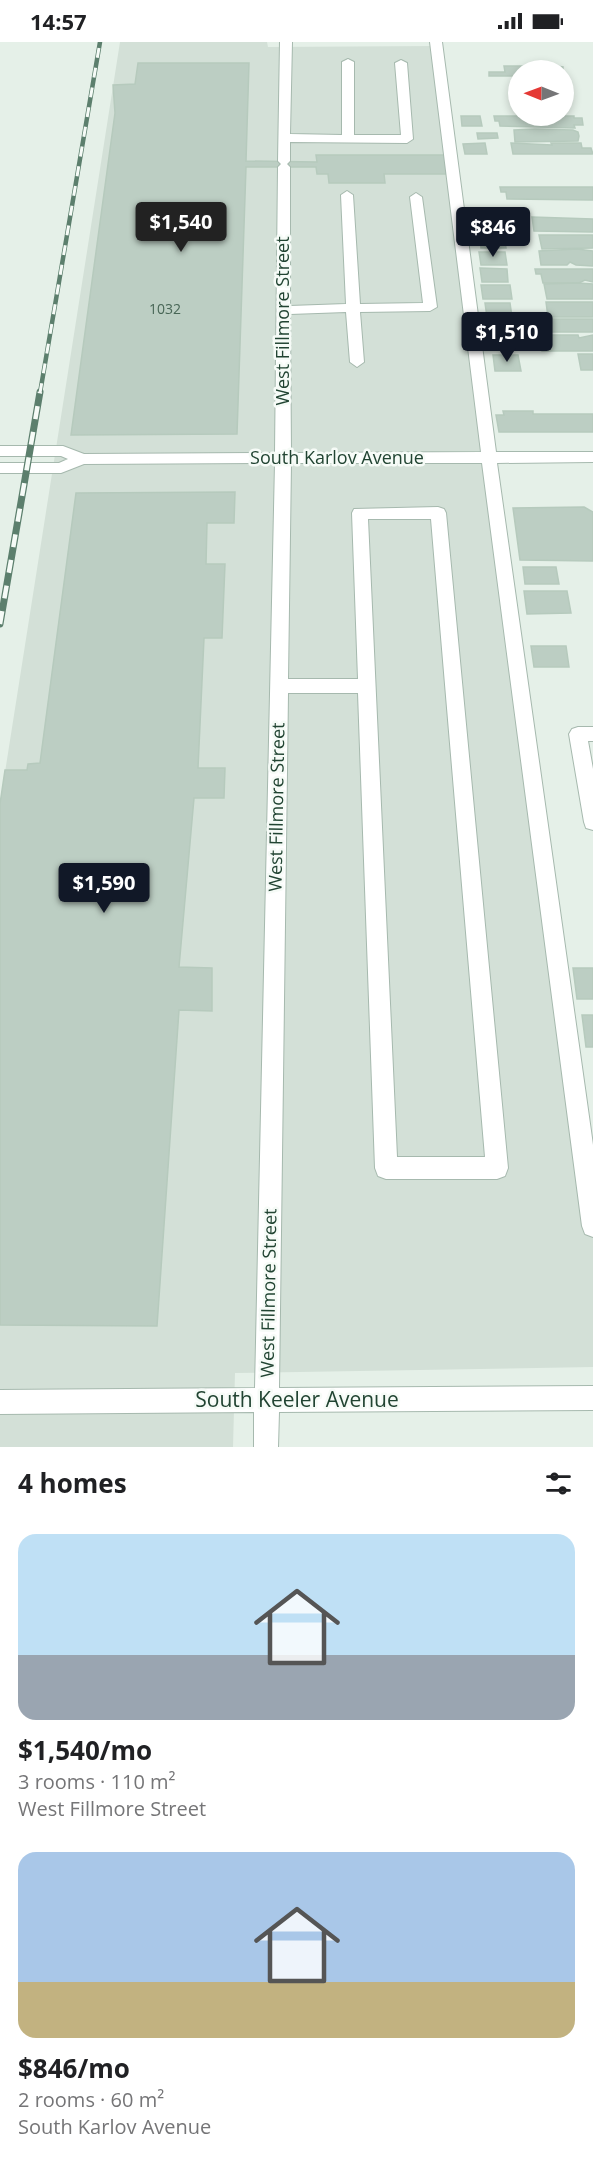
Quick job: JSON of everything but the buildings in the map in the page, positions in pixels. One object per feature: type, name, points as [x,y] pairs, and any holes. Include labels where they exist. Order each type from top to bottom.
[{"type":"street","name":"West Fillmore Street","points":[[266,1447],[283,458],[286,42]]},
{"type":"street","points":[[436,42],[489,458],[593,1226]]},
{"type":"street","points":[[348,62],[348,139]]},
{"type":"street","points":[[285,138],[407,139],[401,63]]},
{"type":"street","points":[[347,195],[357,362]]},
{"type":"street","points":[[284,310],[430,306],[416,196]]},
{"type":"street","name":"South Karlov Avenue","points":[[0,451],[63,451],[82,459],[593,457]]},
{"type":"street","name":"South Karlov Avenue","points":[[0,468],[62,468],[82,459]]},
{"type":"street","points":[[360,513],[438,513],[497,1168],[386,1168],[367,686],[360,513]]},
{"type":"street","points":[[279,686],[367,686]]},
{"type":"street","points":[[593,734],[578,734],[593,822]]},
{"type":"street","name":"South Keeler Avenue","points":[[0,1402],[593,1398]]},
{"type":"shaded area","points":[[120,42],[267,42],[268,47],[437,46],[593,1226],[593,1367],[235,1373],[233,1447],[0,1447],[0,804]]},
{"type":"railway","points":[[40,393],[100,42]]},
{"type":"railway","points":[[0,624],[40,392]]}]
